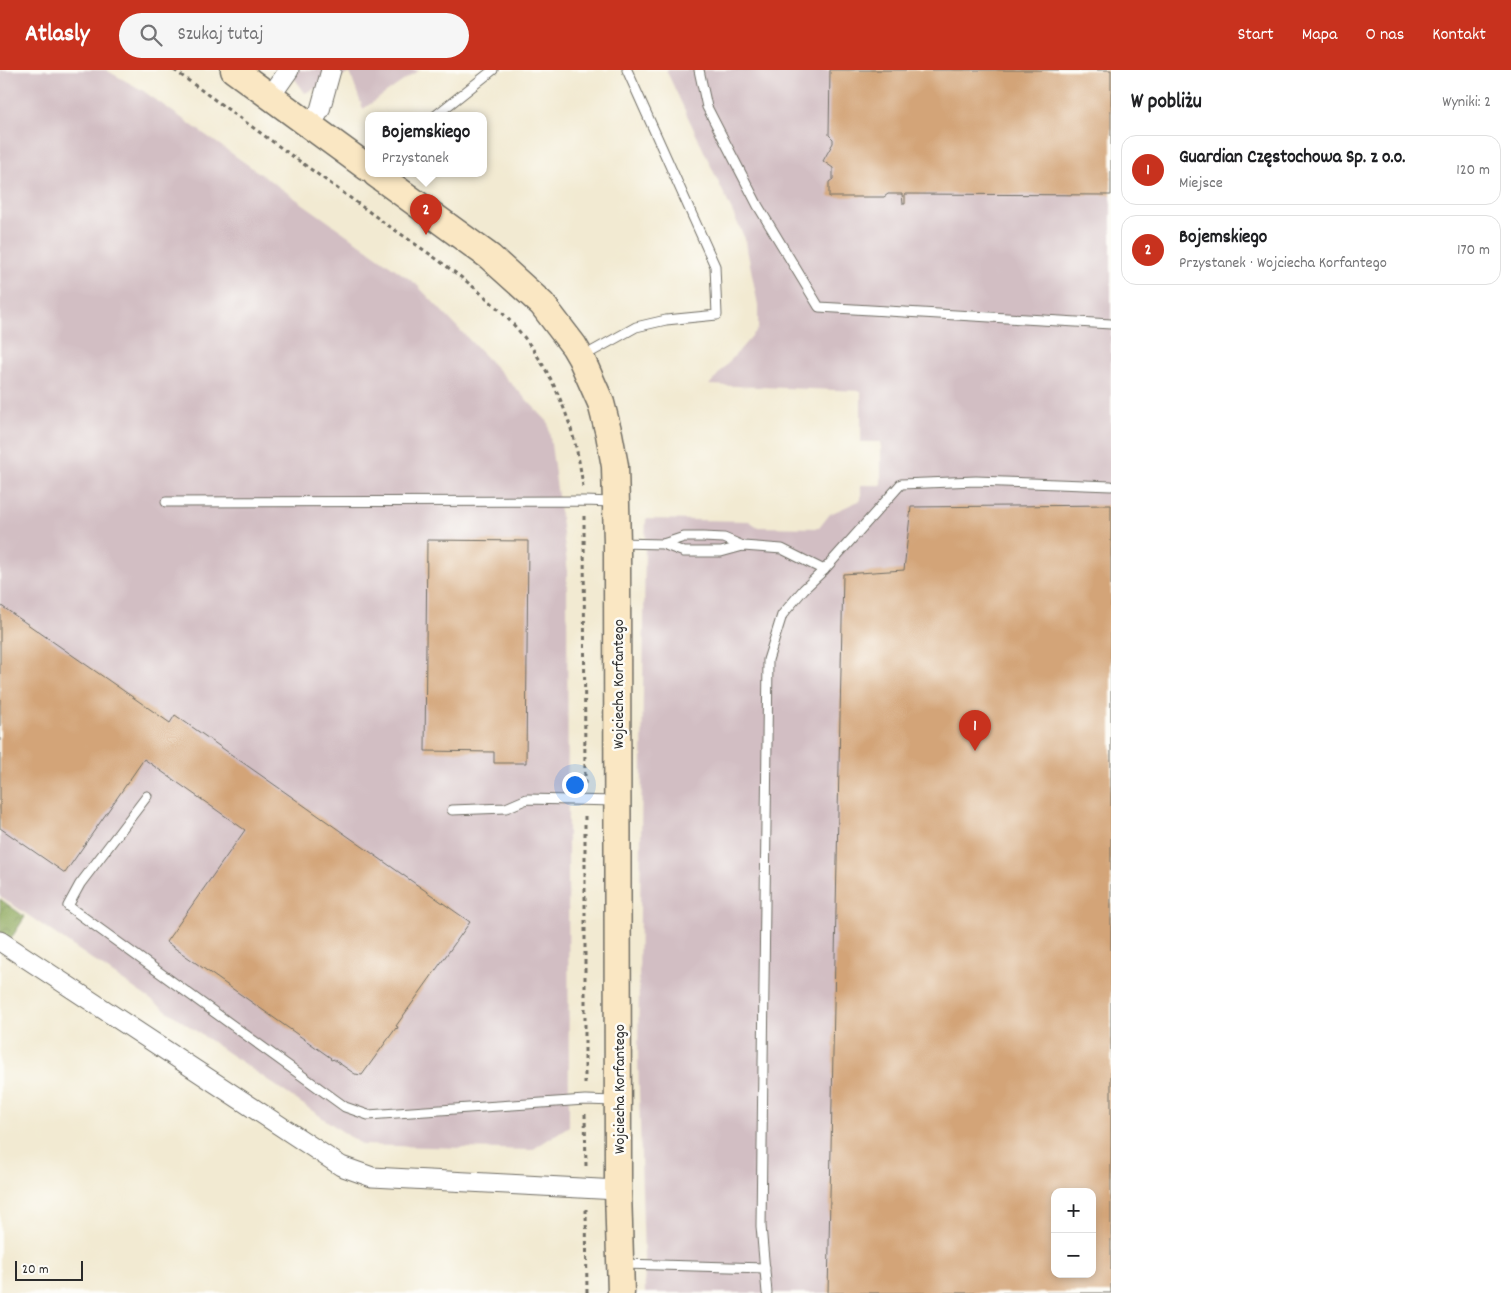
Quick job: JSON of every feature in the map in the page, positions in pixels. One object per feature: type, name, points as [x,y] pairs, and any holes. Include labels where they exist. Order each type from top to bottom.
[{"type":"street","name":"Wojciecha Korfantego","points":[[234,70],[365,166]]},
{"type":"street","points":[[270,97],[289,70]]},
{"type":"street","points":[[310,126],[320,110],[331,70]]},
{"type":"street","name":"Wojciecha Korfantego","points":[[380,177],[490,257],[542,304],[581,358],[601,403],[609,434],[615,466],[617,543],[618,1190],[621,1293]]},
{"type":"street","points":[[0,941],[341,1166],[372,1177],[618,1190]]},
{"type":"lane","points":[[440,112],[493,70]]},
{"type":"lane","points":[[581,358],[636,327],[666,320],[717,315],[715,266],[627,70]]},
{"type":"lane","points":[[699,70],[707,107],[749,190],[819,307],[1111,324]]},
{"type":"lane","points":[[767,1293],[761,1226],[768,660],[782,614],[901,484],[976,481],[1111,486]]},
{"type":"lane","points":[[166,502],[616,502]]},
{"type":"lane","points":[[663,544],[684,537],[724,538],[743,546],[782,549],[824,570]]},
{"type":"lane","points":[[617,543],[663,544],[684,552],[721,552],[743,546]]},
{"type":"lane","points":[[147,796],[80,884],[68,906],[345,1107],[368,1115],[585,1100],[618,1101]]},
{"type":"lane","points":[[452,810],[506,808],[527,799],[618,801]]},
{"type":"lane","points":[[620,1264],[765,1268]]},
{"type":"path","points":[[174,70],[459,277],[496,306],[527,341],[560,398],[568,417],[582,473],[584,501],[586,1293]]},
{"type":"shaded area","points":[[0,70],[106,70],[142,90],[415,283],[548,422],[567,563],[569,1126],[532,1150],[362,1145],[0,896]]},
{"type":"shaded area","points":[[285,70],[419,70],[363,109],[350,73],[305,93],[292,75]]},
{"type":"shaded area","points":[[666,70],[1111,70],[1111,1293],[645,1293],[638,1056],[646,519],[749,521],[758,527],[819,528],[830,514],[861,500],[861,485],[881,485],[881,442],[861,442],[861,391],[709,385],[758,329],[758,305],[745,239]]},
{"type":"green space","points":[[0,899],[25,917],[6,946],[0,942]]},
{"type":"building","points":[[830,70],[1111,70],[1111,195],[905,194],[905,204],[903,204],[902,194],[888,194],[884,197],[829,197],[829,182],[833,179],[833,168],[823,161],[833,143],[833,139],[829,135]]},
{"type":"building","points":[[1111,505],[1111,1293],[828,1293],[843,574],[904,570],[911,507]]},
{"type":"building","points":[[427,540],[528,541],[526,763],[494,763],[494,752],[425,751]]},
{"type":"building","points":[[0,605],[170,723],[175,715],[470,922],[396,1026],[398,1027],[397,1029],[362,1075],[355,1074],[333,1059],[330,1059],[166,942],[245,830],[144,759],[65,873],[0,828]]},
{"type":"place","name":"Bojemskiego","points":[[426,235]]},
{"type":"place","name":"Guardian Częstochowa Sp. z o.o.","points":[[975,751]]}]
